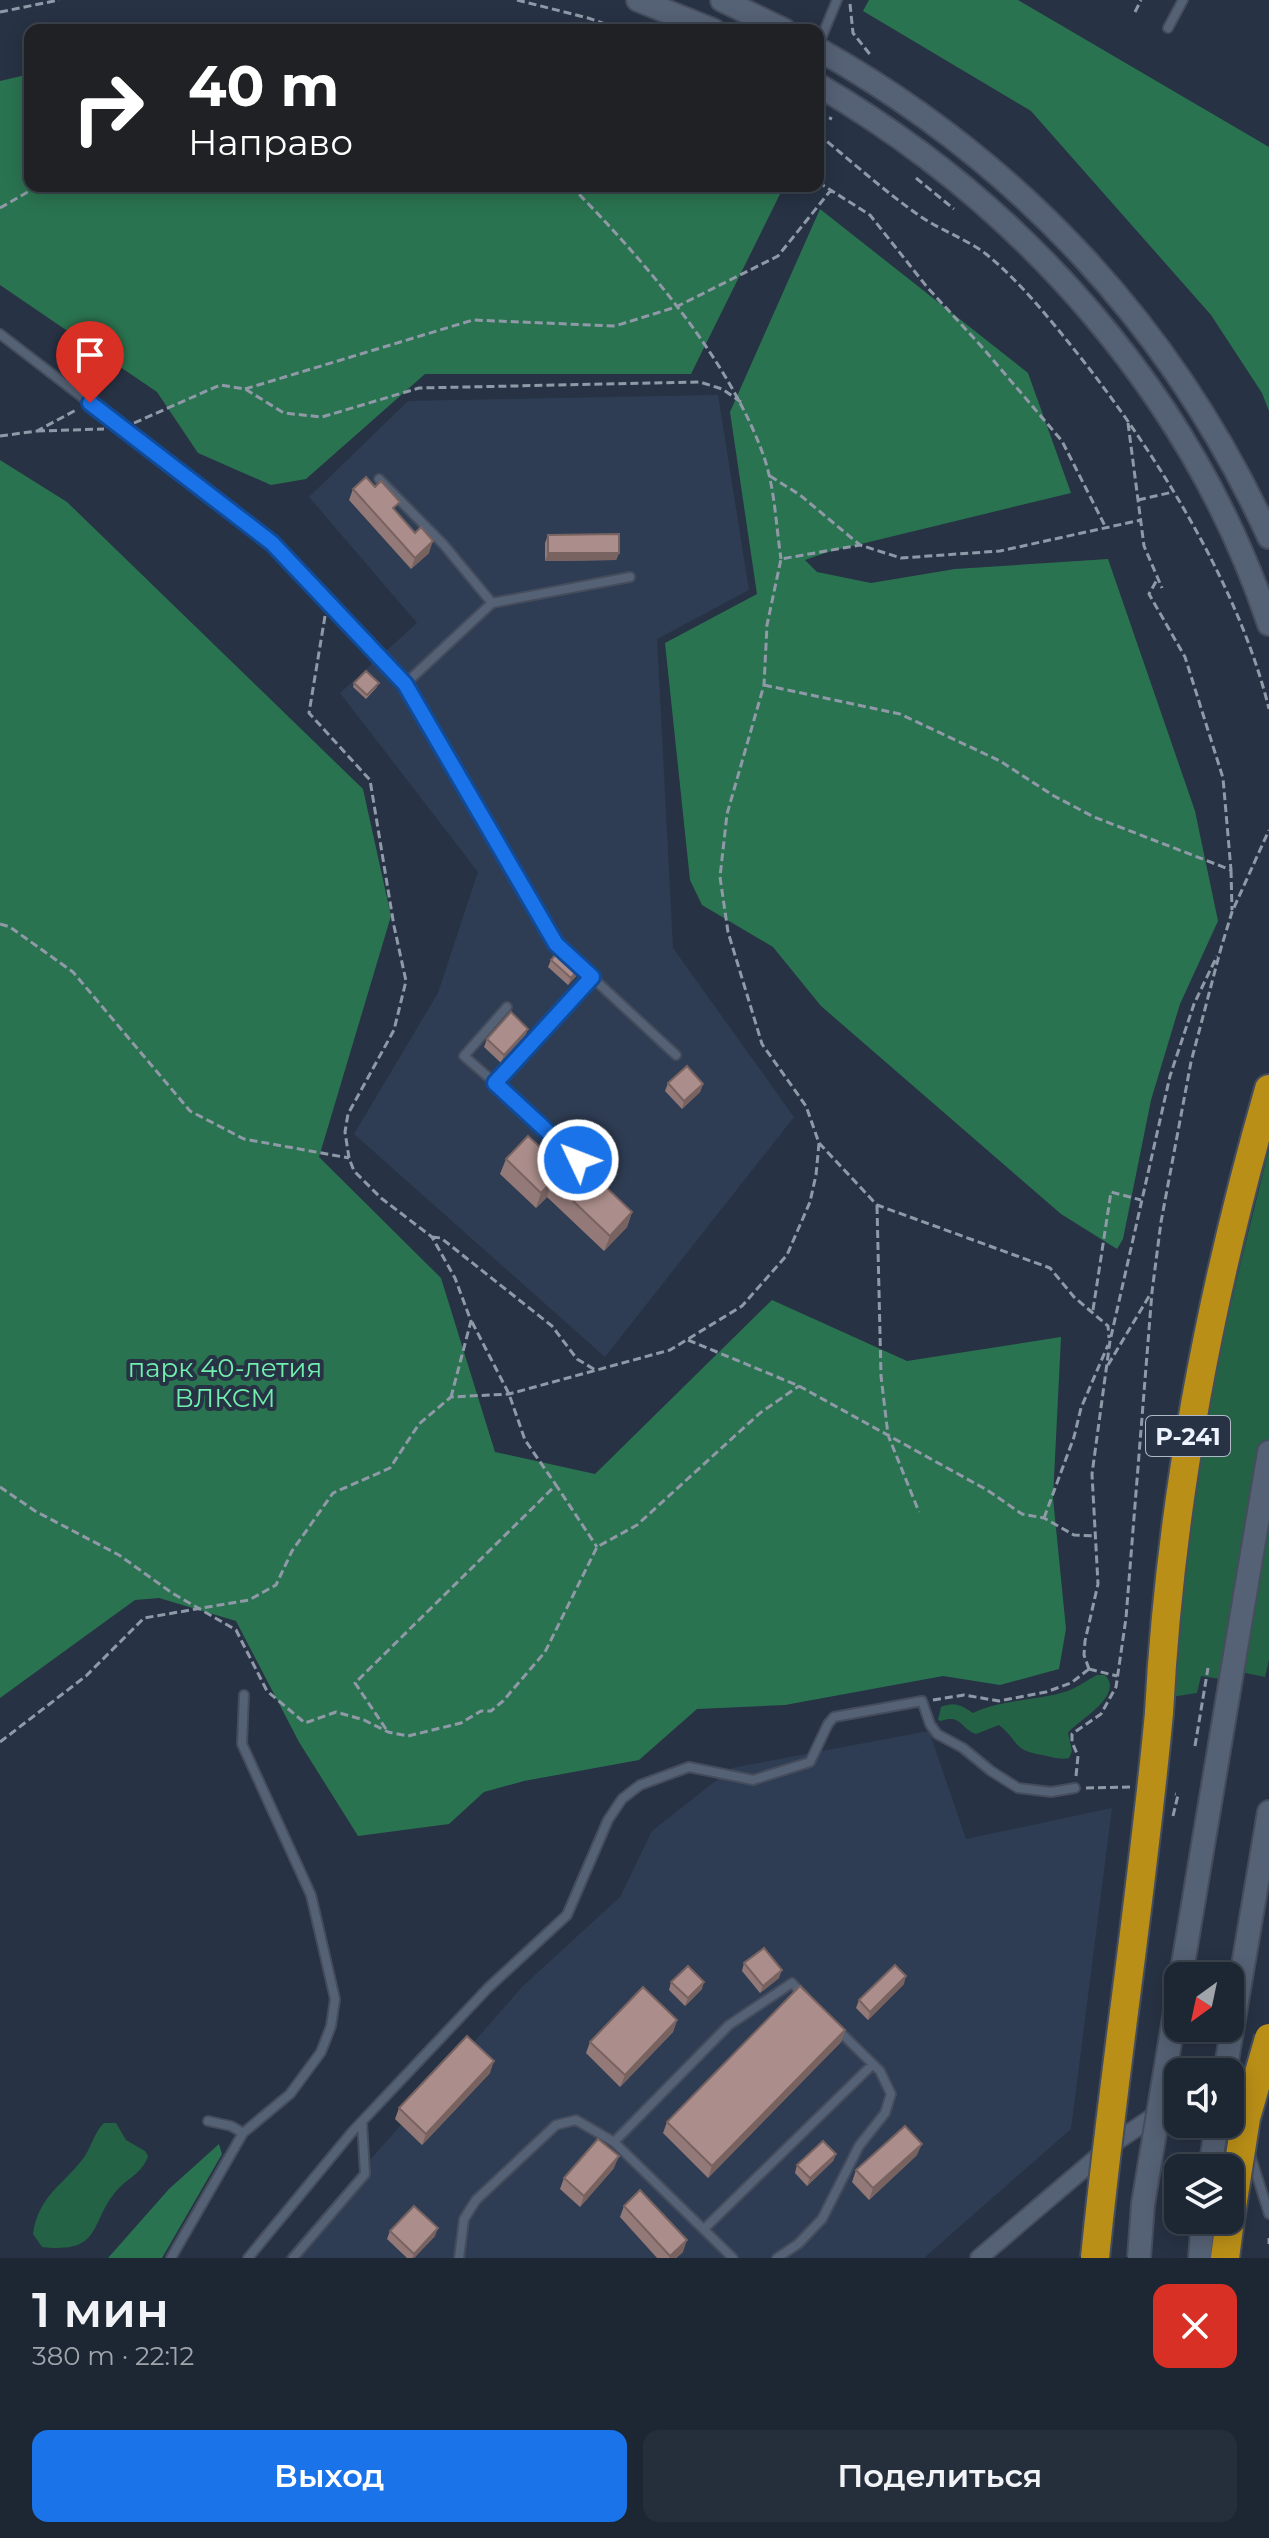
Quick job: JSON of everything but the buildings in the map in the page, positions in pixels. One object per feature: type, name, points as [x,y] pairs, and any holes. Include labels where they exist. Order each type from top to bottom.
[{"type":"highway","name":"Р-241","points":[[1095,2258],[1109,2116],[1150,1801],[1166,1597],[1189,1424],[1245,1173],[1269,1089]]},
{"type":"highway","points":[[1213,2252],[1269,2038]]},
{"type":"main road","points":[[638,0],[698,24]]},
{"type":"main road","points":[[722,0],[772,24]]},
{"type":"main road","points":[[824,51],[922,113],[994,170],[1058,228],[1122,299],[1181,377],[1236,469],[1269,537]]},
{"type":"main road","points":[[824,89],[934,162],[997,214],[1051,265],[1089,310],[1154,395],[1189,450],[1227,520],[1269,624]]},
{"type":"main road","points":[[1183,1962],[1269,1452]]},
{"type":"main road","points":[[1227,2058],[1269,1812]]},
{"type":"main road","points":[[1139,2258],[1143,2204],[1170,2042]]},
{"type":"street","points":[[1244,2079],[1269,2080]]},
{"type":"street","points":[[979,2258],[1114,2143],[1164,2109]]},
{"type":"lane","points":[[824,32],[837,0]]},
{"type":"lane","points":[[1168,28],[1183,0]]},
{"type":"lane","points":[[0,334],[272,543],[405,684],[556,944],[676,1055]]},
{"type":"lane","points":[[379,479],[444,545],[492,603]]},
{"type":"lane","points":[[405,684],[492,603],[630,577]]},
{"type":"lane","points":[[495,1083],[592,977]]},
{"type":"lane","points":[[507,1007],[464,1056],[578,1160]]},
{"type":"lane","points":[[171,2258],[243,2133],[290,2094],[321,2052],[331,2026],[335,1999],[311,1895],[242,1744],[244,1695]]},
{"type":"lane","points":[[248,2258],[362,2122],[488,1988],[567,1915],[608,1820],[622,1799],[640,1785],[689,1767],[753,1780],[810,1762],[834,1717],[922,1701],[937,1734],[963,1748],[1018,1788],[1051,1792],[1075,1788]]},
{"type":"lane","points":[[614,2142],[729,2025],[792,1983],[812,2004]]},
{"type":"lane","points":[[777,2258],[798,2244],[822,2219],[859,2146],[885,2113],[891,2094],[880,2071],[832,2024]]},
{"type":"lane","points":[[705,2228],[873,2064]]},
{"type":"lane","points":[[459,2258],[464,2219],[476,2200],[556,2125],[576,2120],[614,2142],[733,2258]]},
{"type":"lane","points":[[208,2121],[231,2126],[243,2133]]},
{"type":"lane","points":[[293,2258],[365,2174],[362,2122]]},
{"type":"lane","points":[[1237,2138],[1252,2157],[1269,2214]]},
{"type":"path","points":[[0,12],[59,0]]},
{"type":"path","points":[[517,0],[606,24]]},
{"type":"path","points":[[850,0],[853,33],[875,60]]},
{"type":"path","points":[[1135,12],[1141,0]]},
{"type":"path","points":[[824,115],[833,119]]},
{"type":"path","points":[[824,139],[918,215],[985,254],[1043,310],[1127,420],[1173,492],[1217,571],[1243,628],[1269,709]]},
{"type":"path","points":[[907,170],[954,209]]},
{"type":"path","points":[[824,186],[870,215],[927,287],[1062,441],[1106,528]]},
{"type":"path","points":[[245,389],[473,320],[615,326],[676,307],[778,256],[831,190]]},
{"type":"path","points":[[0,208],[28,192]]},
{"type":"path","points":[[577,192],[611,227],[708,350],[741,402],[769,476],[781,559],[767,625],[764,685],[727,814],[720,877],[728,932],[762,1044],[806,1106],[819,1143],[877,1205],[1050,1268],[1074,1297],[1093,1310],[1108,1326],[1110,1341],[1081,1408],[1044,1518]]},
{"type":"path","points":[[0,436],[37,431],[123,428],[220,385],[245,389],[284,413],[322,417],[419,388],[700,382],[722,389],[741,402]]},
{"type":"path","points":[[37,431],[90,403]]},
{"type":"path","points":[[1127,420],[1144,546],[1162,588]]},
{"type":"path","points":[[769,476],[800,495],[860,545],[901,558],[1000,551],[1141,520]]},
{"type":"path","points":[[1138,500],[1173,492]]},
{"type":"path","points":[[781,559],[860,545]]},
{"type":"path","points":[[1158,578],[1149,594],[1185,657],[1223,778],[1232,912]]},
{"type":"path","points":[[327,602],[309,713],[370,780],[406,981],[394,1030],[348,1114],[345,1132],[349,1158],[354,1171],[381,1198],[432,1237],[455,1278],[471,1321],[509,1394],[525,1440],[597,1547]]},
{"type":"path","points":[[764,685],[900,714],[1000,761],[1054,796],[1094,817],[1231,870]]},
{"type":"path","points":[[1089,1669],[1118,1676],[1126,1618],[1152,1292],[1161,1222],[1191,1062],[1221,948],[1232,912],[1269,830]]},
{"type":"path","points":[[0,924],[10,927],[73,972],[190,1111],[244,1139],[349,1158]]},
{"type":"path","points":[[1089,1669],[1084,1655],[1098,1584],[1092,1474],[1110,1341],[1170,1076],[1194,1004],[1221,948]]},
{"type":"path","points":[[451,1397],[509,1394],[670,1350],[742,1306],[787,1255],[810,1202],[819,1143]]},
{"type":"path","points":[[1093,1310],[1111,1192],[1141,1200]]},
{"type":"path","points":[[877,1205],[881,1376],[888,1435],[919,1512]]},
{"type":"path","points":[[432,1237],[441,1238],[552,1326],[577,1359],[597,1371]]},
{"type":"path","points":[[1106,1369],[1152,1292]]},
{"type":"path","points":[[0,1742],[86,1676],[144,1618],[249,1600],[276,1585],[292,1551],[333,1493],[390,1468],[419,1424],[451,1397],[471,1321]]},
{"type":"path","points":[[686,1340],[799,1386],[987,1490],[1022,1514],[1044,1518],[1074,1535],[1095,1536]]},
{"type":"path","points":[[0,1487],[35,1511],[119,1555],[172,1593],[236,1630],[267,1691],[305,1723],[336,1712],[364,1720],[388,1732],[408,1736],[461,1723],[481,1711],[491,1711],[503,1701],[545,1652],[597,1547],[637,1525],[760,1413],[799,1386]]},
{"type":"path","points":[[388,1732],[355,1683],[556,1485]]},
{"type":"path","points":[[1195,1746],[1208,1668]]},
{"type":"path","points":[[922,1701],[964,1695],[999,1701],[1011,1699],[1071,1683],[1089,1669]]},
{"type":"path","points":[[1269,2238],[1269,2244]]},
{"type":"shaded area","points":[[718,395],[749,590],[657,639],[673,948],[794,1117],[605,1357],[354,1134],[438,993],[478,872],[340,693],[417,623],[309,497],[408,401]]},
{"type":"shaded area","points":[[929,1731],[966,1839],[1112,1808],[1071,2129],[924,2258],[284,2258],[523,1986],[620,1897],[652,1831],[732,1768]]},
{"type":"green space","points":[[869,0],[1018,0],[1269,147],[1269,411],[1262,393],[1211,315],[1031,111],[863,11]]},
{"type":"green space","points":[[24,75],[24,192],[781,192],[691,374],[425,374],[306,479],[271,485],[198,453],[157,392],[0,285],[0,81]]},
{"type":"green space","points":[[820,209],[1028,373],[1071,493],[805,560],[817,572],[871,583],[955,569],[1108,559],[1195,811],[1218,921],[1180,1004],[1151,1100],[1123,1239],[1117,1249],[1061,1214],[821,1006],[773,947],[702,905],[690,880],[665,643],[757,594],[730,412]]},
{"type":"green space","name":"парк 40-летия ВЛКСМ","points":[[0,460],[67,502],[363,789],[391,916],[319,1157],[441,1278],[495,1452],[595,1474],[772,1300],[907,1361],[1061,1337],[1053,1498],[1066,1629],[1059,1669],[1000,1685],[943,1676],[785,1705],[697,1709],[639,1760],[524,1781],[484,1792],[449,1824],[358,1836],[299,1742],[236,1621],[159,1598],[135,1600],[0,1698]]},
{"type":"green space","points":[[1269,1149],[1269,1660],[1265,1677],[1241,1672],[1239,1682],[1201,1676],[1197,1693],[1171,1697],[1189,1545],[1212,1394]]},
{"type":"green space","points":[[1097,1675],[1105,1675],[1110,1683],[1109,1691],[1098,1707],[1068,1733],[1072,1751],[1069,1758],[1026,1751],[999,1725],[976,1734],[957,1720],[938,1720],[941,1707],[946,1705],[958,1705],[973,1713],[996,1705],[1068,1691]]},
{"type":"green space","points":[[104,2123],[116,2123],[126,2140],[145,2151],[148,2156],[146,2162],[109,2200],[86,2240],[62,2248],[42,2247],[33,2234],[41,2209],[85,2156]]},
{"type":"green space","points":[[219,2144],[222,2154],[162,2258],[108,2258],[169,2189]]},
{"type":"route","points":[[90,403],[272,543],[405,684],[556,944],[592,977],[495,1083],[578,1160]]}]
